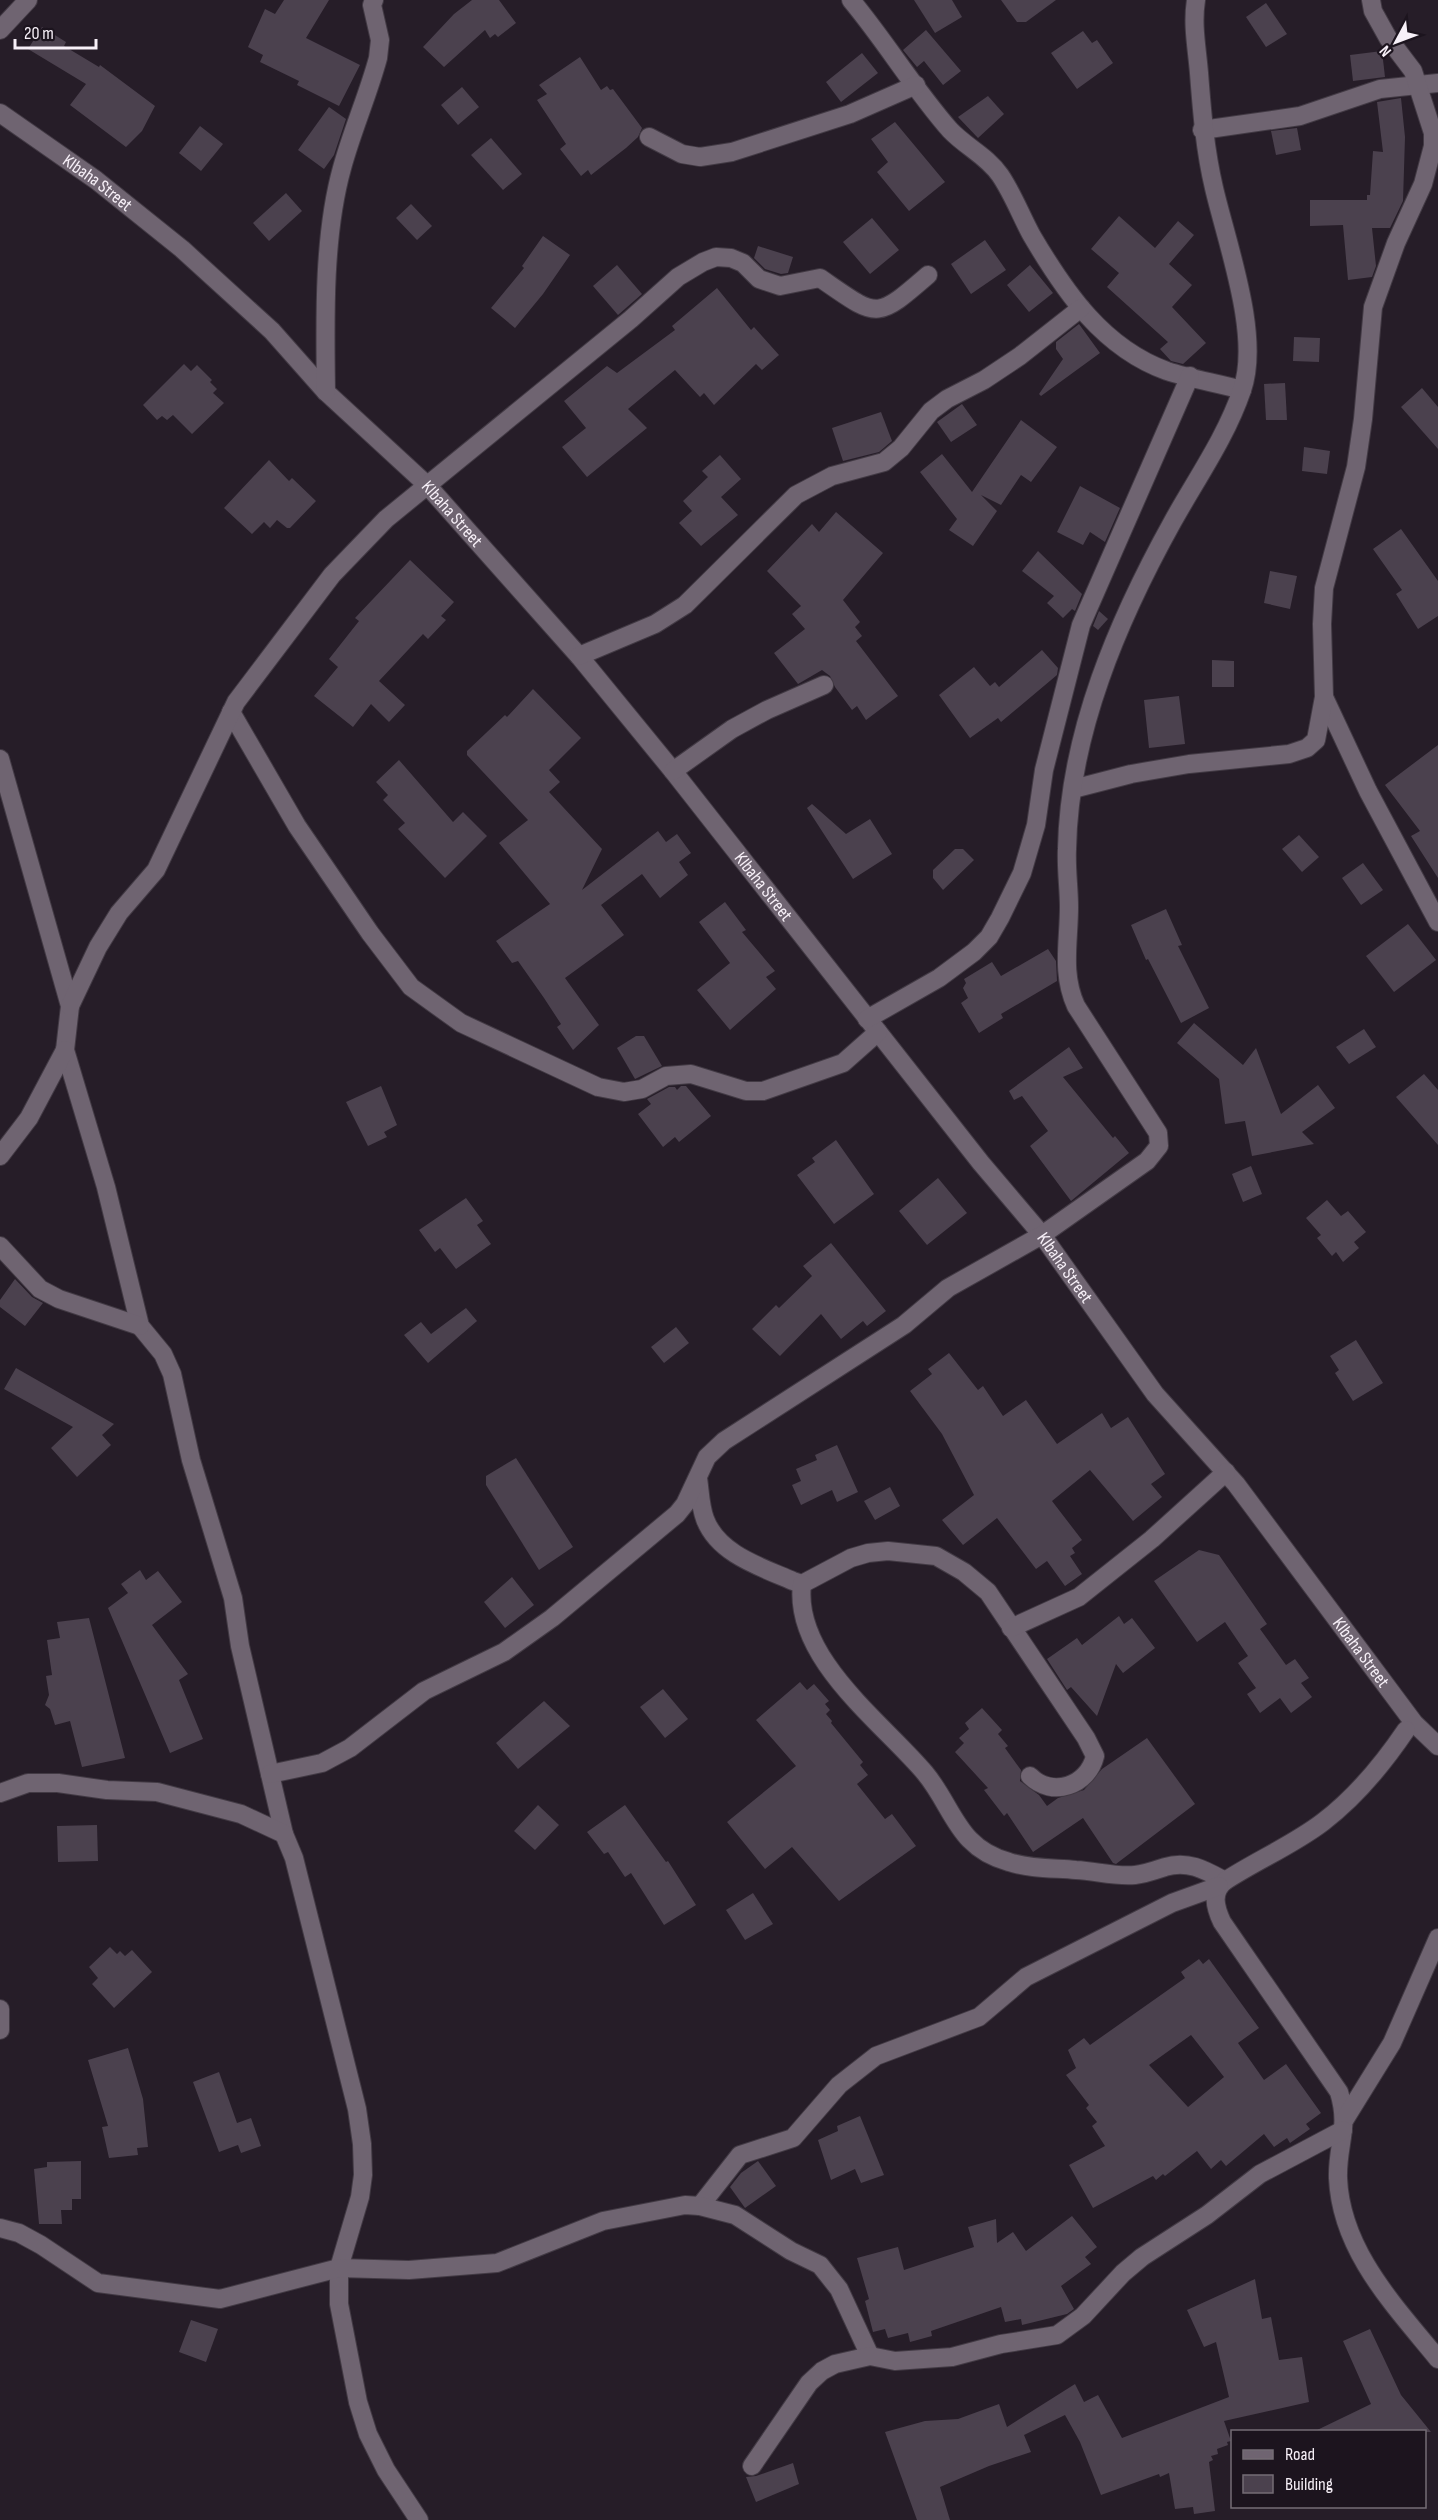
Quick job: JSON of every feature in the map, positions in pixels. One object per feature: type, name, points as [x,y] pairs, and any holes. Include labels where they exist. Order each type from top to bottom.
[{"type":"street","points":[[0,30],[28,0]]},
{"type":"street","points":[[326,392],[324,299],[333,222],[342,168],[378,58],[380,40],[372,5],[374,0]]},
{"type":"street","points":[[851,0],[950,129],[990,163],[1001,177],[1032,236],[1065,288],[1118,346],[1168,371],[1242,390]]},
{"type":"street","points":[[270,1774],[322,1763],[350,1748],[424,1691],[483,1664],[526,1637],[677,1514],[685,1504],[707,1457],[724,1441],[904,1325],[948,1288],[1042,1235],[1147,1161],[1159,1146],[1158,1133],[1076,1006],[1069,990],[1066,978],[1069,910],[1067,848],[1073,789],[1084,734],[1102,673],[1128,607],[1174,520],[1200,479],[1242,390],[1248,362],[1245,324],[1232,253],[1202,130],[1193,21],[1196,0]]},
{"type":"street","points":[[1073,789],[1131,774],[1189,764],[1290,754],[1307,748],[1316,740],[1324,697],[1322,624],[1324,588],[1356,467],[1364,419],[1373,307],[1396,243],[1423,184],[1433,146],[1433,133],[1413,71],[1383,29],[1373,11],[1371,0]]},
{"type":"street","points":[[1202,130],[1300,116],[1380,89],[1438,83]]},
{"type":"street","points":[[649,137],[682,154],[700,157],[732,152],[850,114],[916,85]]},
{"type":"street","name":"KIbaha Street","points":[[0,113],[96,180],[182,249],[272,331],[326,392],[427,485],[579,656],[673,771],[981,1163],[1042,1235],[1155,1395],[1226,1472],[1281,1541],[1410,1726],[1438,1746]]},
{"type":"street","points":[[418,2520],[386,2470],[368,2434],[358,2402],[339,2304],[339,2268],[360,2197],[363,2175],[362,2144],[357,2109],[294,1858],[284,1834],[240,1646],[233,1599],[191,1460],[172,1374],[163,1354],[140,1326],[106,1187],[66,1050],[70,1006],[98,947],[119,913],[156,870],[236,702],[332,575],[386,519],[631,319],[678,277],[704,262],[716,257],[731,258],[743,263],[759,279],[780,286],[820,278],[852,300],[873,309],[882,309],[894,304],[928,274]]},
{"type":"street","points":[[579,656],[655,624],[685,605],[796,495],[832,476],[885,462],[901,448],[911,433],[939,405],[1020,356],[1081,308]]},
{"type":"street","points":[[231,712],[297,826],[370,933],[411,987],[461,1023],[598,1087],[624,1092],[642,1089],[666,1076],[691,1074],[746,1091],[763,1090],[843,1063],[872,1026],[974,952],[989,937],[1000,918],[1022,873],[1036,825],[1044,770],[1081,625],[1190,376]]},
{"type":"street","points":[[673,771],[741,724],[824,685]]},
{"type":"street","points":[[1324,697],[1368,791],[1438,922]]},
{"type":"street","points":[[0,759],[70,1006]]},
{"type":"street","points":[[0,1156],[29,1118],[66,1050]]},
{"type":"street","points":[[0,1246],[40,1289],[59,1299],[140,1326]]},
{"type":"street","points":[[1011,1628],[1079,1597],[1152,1539],[1226,1472]]},
{"type":"street","points":[[698,1478],[704,1516],[710,1531],[720,1544],[735,1554],[802,1584]]},
{"type":"street","points":[[802,1584],[851,1558],[888,1551],[936,1556],[976,1581],[998,1605],[1011,1628],[1086,1738],[1095,1756],[1087,1772],[1068,1786],[1060,1788],[1045,1786],[1030,1776]]},
{"type":"street","points":[[802,1584],[802,1608],[811,1634],[824,1658],[871,1718],[929,1778],[959,1830],[980,1849],[1009,1863],[1041,1869],[1124,1875],[1137,1875],[1182,1863],[1204,1870],[1222,1883]]},
{"type":"street","points":[[700,2206],[740,2155],[793,2138],[830,2094],[876,2056],[979,2017],[1026,1977],[1172,1903],[1222,1883],[1322,1823],[1388,1757],[1410,1726],[1438,1727]]},
{"type":"street","points":[[1,1797],[28,1783],[58,1783],[107,1790],[157,1792],[242,1814],[284,1834]]},
{"type":"street","points":[[1222,1883],[1215,1899],[1222,1922],[1339,2092],[1344,2125],[1338,2179],[1347,2222],[1363,2263],[1438,2359]]},
{"type":"street","points":[[752,2466],[808,2383],[822,2371],[835,2364],[870,2356],[895,2361],[952,2357],[1001,2344],[1057,2335],[1083,2316],[1123,2273],[1142,2257],[1207,2214],[1260,2174],[1344,2125],[1392,2043],[1438,1938]]},
{"type":"street","points":[[0,2009],[0,2030]]},
{"type":"street","points":[[0,2228],[19,2233],[98,2283],[220,2299],[339,2268],[409,2270],[497,2263],[603,2221],[685,2205],[700,2206],[735,2215],[791,2251],[820,2265],[839,2289],[870,2356]]},
{"type":"building","points":[[284,0],[329,0],[306,38],[360,65],[339,106],[297,85],[299,81],[260,62],[263,55],[248,47],[265,9],[275,14]]},
{"type":"building","points":[[472,0],[499,0],[516,23],[498,37],[495,34],[490,38],[485,30],[444,67],[423,47],[454,14]]},
{"type":"building","points":[[914,0],[952,0],[962,17],[935,33]]},
{"type":"building","points":[[1001,0],[1056,0],[1026,22],[1017,22]]},
{"type":"building","points":[[1266,3],[1287,34],[1266,47],[1246,17]]},
{"type":"building","points":[[42,27],[66,42],[64,46],[99,67],[100,65],[155,106],[142,131],[126,147],[70,105],[86,84],[28,49]]},
{"type":"building","points":[[926,30],[961,71],[943,85],[924,61],[917,67],[903,50]]},
{"type":"building","points":[[1083,31],[1092,43],[1097,40],[1113,63],[1077,89],[1051,53]]},
{"type":"building","points":[[1382,51],[1385,77],[1353,81],[1350,55]]},
{"type":"building","points":[[862,53],[878,73],[841,102],[826,82]]},
{"type":"building","points":[[580,57],[601,90],[607,86],[610,90],[613,89],[642,128],[638,137],[626,148],[591,175],[588,170],[581,176],[560,149],[566,144],[537,100],[547,94],[539,85]]},
{"type":"building","points":[[462,87],[479,107],[458,125],[441,105]]},
{"type":"building","points":[[988,96],[1004,114],[978,138],[958,117]]},
{"type":"building","points":[[1401,98],[1405,137],[1403,201],[1390,228],[1372,228],[1376,266],[1372,277],[1348,280],[1343,225],[1310,226],[1310,200],[1367,200],[1367,195],[1370,195],[1373,151],[1383,152],[1377,102]]},
{"type":"building","points":[[329,107],[346,119],[334,155],[324,169],[298,150]]},
{"type":"building","points":[[895,122],[945,182],[909,211],[877,172],[888,162],[871,139]]},
{"type":"building","points":[[200,126],[223,144],[201,171],[179,153]]},
{"type":"building","points":[[1297,128],[1301,150],[1276,155],[1271,131]]},
{"type":"building","points":[[491,138],[522,174],[503,190],[471,155]]},
{"type":"building","points":[[286,193],[302,211],[269,241],[253,223]]},
{"type":"building","points":[[411,204],[432,226],[417,240],[396,218]]},
{"type":"building","points":[[1119,216],[1155,248],[1178,221],[1194,235],[1169,264],[1192,285],[1172,307],[1206,343],[1183,364],[1171,361],[1160,349],[1168,342],[1107,287],[1119,273],[1091,249]]},
{"type":"building","points":[[872,218],[899,250],[870,274],[843,242]]},
{"type":"building","points":[[543,236],[570,255],[543,294],[515,328],[491,308],[524,268],[522,266]]},
{"type":"building","points":[[985,240],[1006,270],[971,294],[951,264]]},
{"type":"building","points":[[758,246],[793,257],[788,273],[781,274],[765,269],[754,258]]},
{"type":"building","points":[[617,265],[642,294],[618,315],[593,286]]},
{"type":"building","points":[[1030,265],[1053,293],[1029,312],[1007,285]]},
{"type":"building","points":[[717,288],[751,330],[754,327],[779,355],[762,370],[756,364],[714,405],[704,393],[700,397],[675,370],[628,409],[647,428],[587,477],[562,447],[586,428],[564,401],[607,366],[617,373],[675,330],[672,326]]},
{"type":"building","points":[[1079,324],[1100,353],[1041,396],[1039,394],[1063,359],[1056,349],[1056,342]]},
{"type":"building","points":[[1294,337],[1320,338],[1319,362],[1293,361]]},
{"type":"building","points":[[184,364],[191,371],[197,365],[212,380],[210,382],[217,389],[213,393],[224,403],[192,434],[173,415],[167,420],[162,416],[157,420],[143,405]]},
{"type":"building","points":[[1285,383],[1287,420],[1266,420],[1264,384]]},
{"type":"building","points":[[1422,388],[1438,407],[1438,449],[1401,407]]},
{"type":"building","points":[[962,404],[977,425],[951,442],[937,422]]},
{"type":"building","points":[[881,412],[892,441],[879,452],[843,461],[832,428]]},
{"type":"building","points":[[1021,420],[1057,447],[1031,482],[1021,475],[1001,505],[981,495],[997,511],[973,546],[949,530],[957,519],[920,472],[942,454],[972,492]]},
{"type":"building","points":[[1304,447],[1330,451],[1327,474],[1302,471]]},
{"type":"building","points":[[720,455],[741,479],[721,497],[738,515],[701,546],[679,523],[692,511],[683,501],[708,477],[702,471]]},
{"type":"building","points":[[269,460],[289,481],[292,478],[316,501],[290,528],[277,520],[270,528],[264,522],[252,534],[224,508]]},
{"type":"building","points":[[1080,486],[1120,508],[1105,542],[1090,532],[1083,545],[1057,532]]},
{"type":"building","points":[[836,512],[883,553],[843,600],[860,622],[855,627],[862,636],[856,641],[898,696],[866,720],[857,706],[852,710],[830,676],[822,670],[798,684],[774,653],[805,629],[792,614],[801,606],[767,571],[812,524],[819,532]]},
{"type":"building","points":[[1401,529],[1438,581],[1438,616],[1418,629],[1396,594],[1402,590],[1373,549]]},
{"type":"building","points":[[1038,551],[1082,594],[1075,611],[1072,609],[1063,618],[1047,603],[1054,596],[1022,571]]},
{"type":"building","points":[[410,560],[454,602],[441,616],[446,620],[428,639],[423,634],[379,681],[405,705],[389,722],[371,704],[353,727],[314,696],[338,667],[329,659],[359,621],[355,618]]},
{"type":"building","points":[[1270,571],[1297,576],[1290,609],[1264,603]]},
{"type":"building","points":[[1099,611],[1108,619],[1098,630],[1093,626]]},
{"type":"building","points":[[1042,650],[1058,668],[1057,675],[1001,722],[998,718],[970,738],[939,695],[974,667],[990,686],[995,682],[999,687]]},
{"type":"building","points":[[1212,660],[1234,661],[1234,687],[1212,687]]},
{"type":"building","points":[[533,689],[581,738],[549,770],[560,782],[549,792],[602,849],[582,890],[658,831],[666,842],[677,834],[691,853],[679,862],[688,875],[660,898],[642,874],[601,905],[624,935],[565,978],[599,1025],[573,1050],[557,1027],[561,1024],[518,961],[512,963],[496,941],[550,904],[499,843],[528,820],[467,755],[467,751],[505,715],[507,717]]},
{"type":"building","points":[[1179,696],[1185,744],[1149,748],[1144,700]]},
{"type":"building","points":[[1438,745],[1438,878],[1411,836],[1420,831],[1385,785]]},
{"type":"building","points":[[399,760],[453,822],[463,812],[487,836],[445,878],[398,829],[405,823],[383,800],[388,795],[376,782]]},
{"type":"building","points":[[812,804],[846,834],[870,819],[892,854],[853,879],[807,808]]},
{"type":"building","points":[[1299,835],[1319,857],[1302,872],[1282,849]]},
{"type":"building","points":[[955,849],[963,849],[974,860],[943,890],[933,878],[933,870]]},
{"type":"building","points":[[1363,863],[1383,890],[1361,905],[1342,878]]},
{"type":"building","points":[[725,902],[746,930],[742,932],[775,971],[766,977],[776,989],[730,1030],[697,990],[730,963],[699,922]]},
{"type":"building","points":[[1166,909],[1182,945],[1178,946],[1209,1008],[1181,1023],[1148,959],[1146,960],[1131,925]]},
{"type":"building","points":[[1408,924],[1436,960],[1394,992],[1366,956]]},
{"type":"building","points":[[1048,949],[1056,961],[1057,981],[1001,1014],[1003,1018],[979,1033],[961,1003],[968,998],[963,988],[966,983],[964,979],[992,962],[1001,976]]},
{"type":"building","points":[[1194,1023],[1243,1065],[1256,1048],[1281,1114],[1318,1085],[1335,1108],[1302,1132],[1314,1144],[1252,1156],[1245,1121],[1225,1124],[1219,1079],[1177,1043]]},
{"type":"building","points":[[1364,1029],[1376,1047],[1349,1064],[1336,1047]]},
{"type":"building","points":[[636,1036],[644,1036],[662,1066],[635,1079],[617,1048]]},
{"type":"building","points":[[1069,1047],[1083,1068],[1063,1077],[1113,1138],[1115,1136],[1129,1153],[1071,1201],[1030,1146],[1048,1131],[1022,1096],[1014,1100],[1009,1091]]},
{"type":"building","points":[[1424,1074],[1438,1090],[1438,1145],[1396,1097]]},
{"type":"building","points":[[381,1086],[397,1125],[384,1132],[387,1137],[368,1146],[346,1102]]},
{"type":"building","points":[[681,1086],[686,1086],[711,1116],[679,1142],[675,1137],[663,1147],[638,1114],[651,1104],[647,1099],[669,1087],[675,1087],[677,1090]]},
{"type":"building","points":[[836,1140],[874,1194],[834,1224],[797,1175],[815,1162],[812,1158]]},
{"type":"building","points":[[1251,1166],[1262,1194],[1243,1202],[1232,1174]]},
{"type":"building","points":[[938,1178],[967,1213],[927,1245],[899,1211]]},
{"type":"building","points":[[466,1198],[483,1221],[477,1225],[491,1244],[456,1269],[440,1248],[435,1252],[419,1230]]},
{"type":"building","points":[[1327,1200],[1341,1216],[1348,1211],[1366,1232],[1354,1242],[1359,1248],[1343,1262],[1336,1252],[1332,1256],[1317,1238],[1321,1235],[1306,1218]]},
{"type":"building","points":[[831,1243],[886,1311],[867,1326],[863,1321],[841,1339],[821,1314],[780,1356],[752,1329],[776,1305],[779,1308],[812,1276],[803,1266]]},
{"type":"building","points":[[15,1279],[32,1297],[43,1303],[25,1326],[0,1307],[0,1300]]},
{"type":"building","points":[[466,1308],[477,1321],[428,1363],[404,1335],[421,1322],[431,1334]]},
{"type":"building","points":[[676,1327],[689,1343],[664,1363],[651,1347]]},
{"type":"building","points":[[1356,1340],[1383,1383],[1353,1401],[1335,1373],[1339,1370],[1330,1356]]},
{"type":"building","points":[[949,1353],[978,1390],[983,1386],[1003,1416],[1026,1400],[1057,1444],[1102,1413],[1111,1428],[1128,1417],[1165,1474],[1151,1484],[1162,1497],[1133,1521],[1090,1470],[1052,1501],[1082,1540],[1072,1548],[1075,1553],[1070,1556],[1082,1574],[1065,1586],[1047,1561],[1036,1569],[997,1518],[963,1545],[942,1520],[974,1495],[942,1434],[910,1391],[932,1374],[928,1369]]},
{"type":"building","points":[[16,1368],[114,1424],[102,1435],[111,1445],[77,1477],[51,1448],[73,1427],[4,1389]]},
{"type":"building","points":[[837,1445],[858,1492],[837,1502],[832,1490],[801,1505],[792,1485],[801,1481],[796,1469],[817,1460],[815,1455]]},
{"type":"building","points":[[516,1458],[573,1547],[539,1570],[486,1485],[486,1476]]},
{"type":"building","points":[[890,1487],[900,1506],[875,1520],[864,1501]]},
{"type":"building","points":[[1199,1550],[1219,1555],[1267,1624],[1260,1629],[1286,1665],[1295,1659],[1309,1678],[1301,1683],[1312,1697],[1291,1713],[1280,1698],[1260,1713],[1247,1694],[1256,1688],[1238,1663],[1248,1656],[1225,1622],[1197,1642],[1154,1581]]},
{"type":"building","points":[[140,1570],[146,1580],[158,1571],[182,1602],[152,1625],[188,1674],[179,1680],[203,1739],[170,1753],[108,1608],[128,1593],[121,1584]]},
{"type":"building","points":[[512,1577],[534,1605],[505,1628],[484,1602]]},
{"type":"building","points":[[1119,1616],[1124,1624],[1132,1618],[1155,1648],[1123,1673],[1116,1664],[1097,1716],[1071,1687],[1067,1690],[1047,1659],[1077,1638],[1082,1645]]},
{"type":"building","points":[[89,1618],[125,1758],[82,1767],[70,1721],[55,1725],[50,1709],[45,1705],[49,1695],[46,1676],[52,1675],[47,1640],[60,1638],[57,1622]]},
{"type":"building","points":[[800,1682],[807,1690],[814,1684],[829,1701],[825,1704],[830,1710],[826,1714],[863,1762],[860,1765],[868,1775],[857,1784],[885,1819],[892,1814],[916,1846],[839,1901],[792,1847],[765,1869],[727,1822],[796,1766],[756,1720]]},
{"type":"building","points":[[663,1689],[688,1719],[665,1738],[640,1707]]},
{"type":"building","points":[[544,1701],[570,1726],[518,1769],[496,1743]]},
{"type":"building","points":[[982,1708],[1002,1730],[998,1734],[1008,1746],[1005,1748],[1021,1770],[1020,1781],[1039,1795],[1047,1806],[1058,1798],[1084,1790],[1102,1769],[1147,1738],[1195,1804],[1116,1864],[1113,1863],[1083,1818],[1033,1852],[1007,1813],[1004,1816],[984,1790],[988,1788],[955,1752],[964,1743],[959,1738],[969,1729],[965,1723]]},
{"type":"building","points":[[538,1805],[559,1825],[535,1850],[514,1831]]},
{"type":"building","points":[[625,1805],[666,1862],[668,1861],[696,1905],[664,1925],[631,1873],[625,1877],[608,1852],[604,1854],[587,1832]]},
{"type":"building","points":[[97,1825],[98,1861],[58,1862],[57,1826]]},
{"type":"building","points":[[753,1893],[773,1924],[745,1940],[726,1910]]},
{"type":"building","points":[[110,1947],[117,1954],[120,1951],[125,1956],[132,1950],[152,1972],[114,2008],[92,1984],[98,1978],[89,1967]]},
{"type":"building","points":[[1199,1959],[1203,1964],[1209,1959],[1259,2028],[1238,2043],[1264,2080],[1286,2064],[1321,2113],[1306,2124],[1310,2129],[1290,2143],[1287,2138],[1274,2147],[1264,2134],[1226,2166],[1221,2160],[1211,2169],[1197,2151],[1165,2176],[1163,2174],[1156,2180],[1153,2176],[1093,2208],[1069,2165],[1105,2146],[1092,2126],[1097,2122],[1086,2108],[1089,2105],[1066,2075],[1076,2068],[1068,2050],[1084,2038],[1090,2045],[1185,1978],[1181,1972]],"holes":[[[1191,2035],[1224,2077],[1188,2107],[1149,2065]]]},
{"type":"building","points":[[128,2048],[143,2099],[148,2147],[137,2148],[138,2155],[109,2158],[102,2127],[108,2126],[88,2060]]},
{"type":"building","points":[[219,2072],[237,2123],[251,2118],[261,2146],[241,2153],[238,2145],[219,2152],[193,2082]]},
{"type":"building","points":[[860,2116],[884,2175],[861,2183],[855,2169],[831,2180],[818,2140],[838,2131],[837,2126]]},
{"type":"building","points":[[81,2161],[81,2199],[72,2199],[72,2210],[61,2210],[62,2224],[39,2224],[34,2169],[47,2167],[47,2162]]},
{"type":"building","points":[[758,2161],[776,2186],[745,2208],[730,2187],[741,2173]]},
{"type":"building","points":[[1072,2216],[1097,2247],[1085,2257],[1091,2264],[1061,2286],[1074,2309],[1067,2314],[1022,2325],[1021,2319],[1005,2322],[1001,2307],[931,2331],[932,2336],[910,2342],[908,2333],[888,2338],[885,2329],[873,2332],[865,2301],[869,2299],[857,2258],[898,2247],[904,2270],[974,2247],[968,2227],[996,2219],[997,2243],[1013,2232],[1026,2251]]},
{"type":"building","points":[[1255,2279],[1262,2319],[1271,2317],[1279,2360],[1302,2357],[1309,2402],[1224,2421],[1231,2441],[1227,2442],[1228,2445],[1217,2449],[1218,2454],[1211,2456],[1213,2460],[1209,2462],[1215,2511],[1194,2514],[1193,2507],[1175,2509],[1169,2473],[1160,2477],[1159,2474],[1101,2495],[1080,2442],[1065,2415],[1024,2435],[1031,2452],[989,2466],[940,2487],[950,2520],[917,2520],[885,2432],[925,2421],[958,2419],[999,2404],[1007,2427],[1075,2384],[1084,2402],[1098,2395],[1122,2438],[1229,2397],[1216,2342],[1204,2347],[1187,2310]]},
{"type":"building","points":[[191,2320],[218,2329],[206,2362],[179,2352]]},
{"type":"building","points":[[1370,2329],[1401,2395],[1431,2432],[1426,2432],[1426,2430],[1317,2430],[1371,2404],[1343,2341]]},
{"type":"building","points":[[793,2463],[799,2484],[756,2502],[746,2477],[756,2476]]}]
